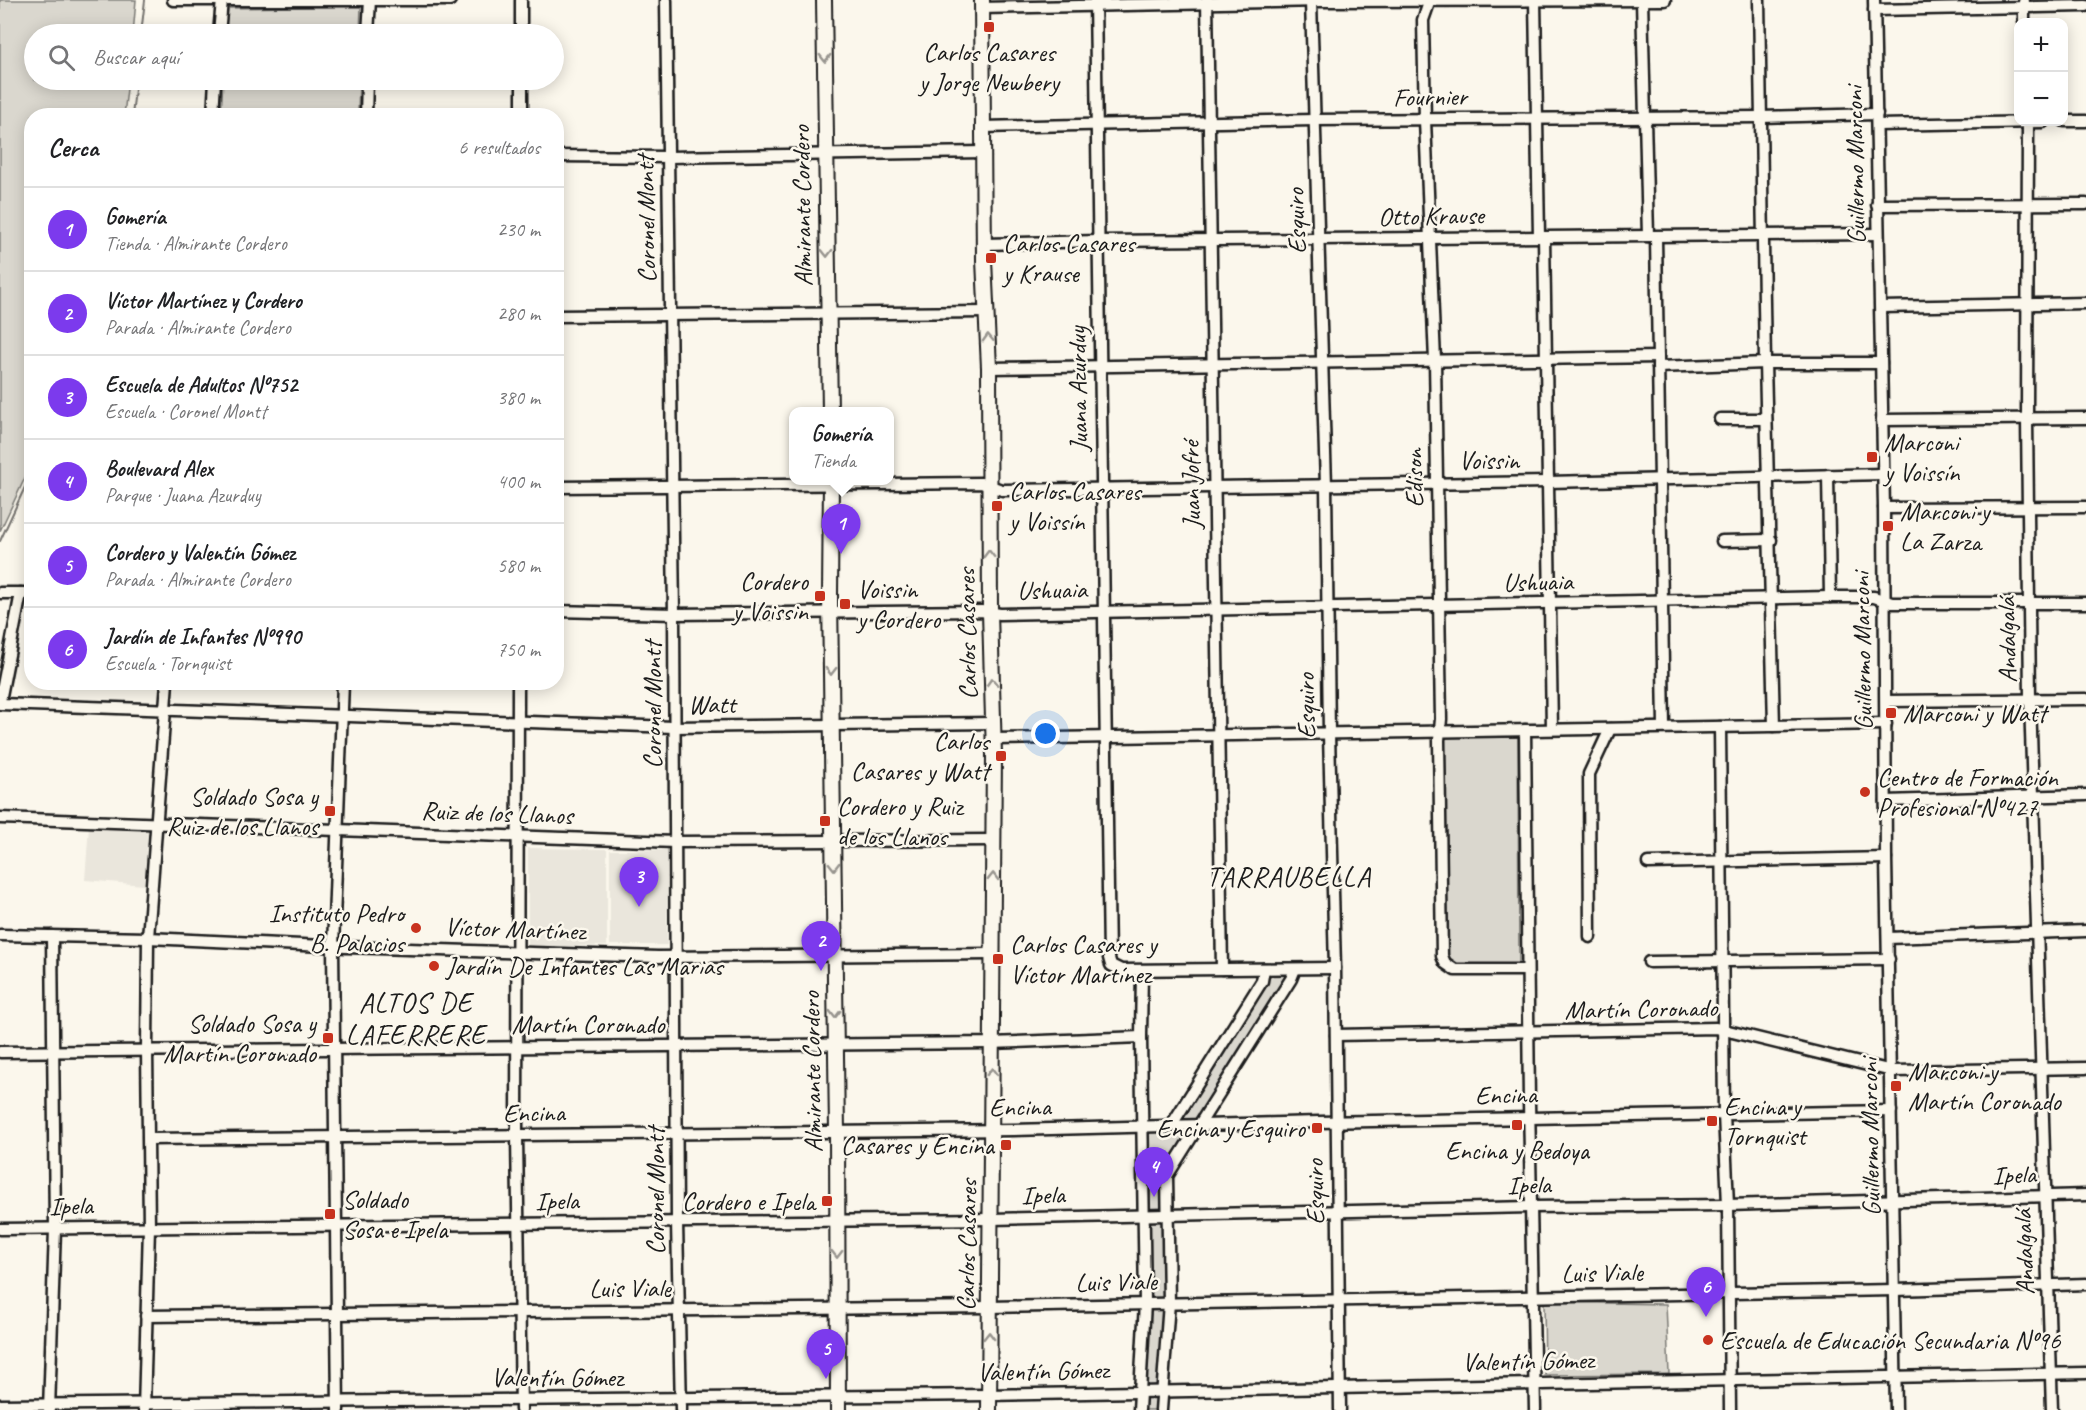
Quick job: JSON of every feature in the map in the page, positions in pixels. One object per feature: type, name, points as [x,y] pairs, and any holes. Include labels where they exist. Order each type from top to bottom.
[{"type":"main road","name":"Almirante Cordero","points":[[824,0],[830,407]]},
{"type":"main road","name":"Carlos Casares","points":[[982,4],[989,368],[990,612],[994,739],[989,1410]]},
{"type":"main road","name":"Almirante Cordero","points":[[831,485],[838,1403]]},
{"type":"street","points":[[172,0],[450,0]]},
{"type":"street","points":[[369,24],[370,0]]},
{"type":"street","points":[[521,0],[522,24]]},
{"type":"street","name":"Coronel Montt","points":[[666,0],[674,614],[677,1222],[681,1404]]},
{"type":"street","points":[[1642,0],[1645,118],[1658,362],[1664,727]]},
{"type":"street","points":[[982,4],[1665,0]]},
{"type":"street","points":[[1760,0],[1762,235],[1774,726]]},
{"type":"street","points":[[220,24],[221,1]]},
{"type":"street","name":"Esquiro","points":[[1317,1],[1314,120],[1326,485],[1326,609],[1335,968],[1340,1410]]},
{"type":"street","name":"Edison","points":[[1430,1],[1424,20],[1425,120],[1435,361],[1442,956],[1445,963],[1455,970],[1527,970]]},
{"type":"street","points":[[1535,1],[1536,118],[1546,360],[1552,729]]},
{"type":"street","name":"Juan Jofré","points":[[1207,2],[1222,969]]},
{"type":"street","name":"Juana Azurduy","points":[[1095,3],[1109,958],[1111,965],[1121,970],[1142,971]]},
{"type":"street","points":[[1874,5],[2024,3],[2086,6]]},
{"type":"street","name":"Guillermo Marconi","points":[[1874,5],[1881,307],[1886,858],[1892,1071],[1896,1410]]},
{"type":"street","points":[[213,108],[214,90]]},
{"type":"street","points":[[366,108],[367,90]]},
{"type":"street","points":[[522,90],[522,108]]},
{"type":"street","name":"Fournier","points":[[983,127],[1536,118],[1761,117],[2014,122]]},
{"type":"street","points":[[2068,121],[2086,121]]},
{"type":"street","name":"Andalgalá","points":[[2028,126],[2027,508],[2030,699],[2052,1410]]},
{"type":"street","points":[[564,156],[668,157],[984,152]]},
{"type":"street","points":[[1878,205],[2086,204]]},
{"type":"street","name":"Otto Krause","points":[[985,244],[1878,234]]},
{"type":"street","points":[[1881,307],[2086,303]]},
{"type":"street","points":[[564,316],[987,312]]},
{"type":"street","points":[[989,368],[1546,360],[1881,363]]},
{"type":"street","points":[[1882,420],[2086,418]]},
{"type":"street","points":[[1720,419],[1766,419]]},
{"type":"street","name":"Voissin","points":[[894,482],[981,483],[1002,490],[1548,482],[1883,474]]},
{"type":"street","points":[[1828,475],[1830,597]]},
{"type":"street","name":"Voissin","points":[[564,487],[789,483]]},
{"type":"street","points":[[1884,508],[2086,507]]},
{"type":"street","points":[[1722,541],[1771,540]]},
{"type":"street","points":[[0,593],[24,593]]},
{"type":"street","name":"Ushuaia","points":[[990,612],[1000,614],[1326,609],[1830,597],[1874,597],[1892,603],[2086,603]]},
{"type":"street","points":[[0,703],[24,601]]},
{"type":"street","points":[[564,611],[674,614],[990,612]]},
{"type":"street","points":[[144,1406],[149,1227],[148,938],[166,690]]},
{"type":"street","points":[[338,1406],[333,947],[343,690]]},
{"type":"street","points":[[518,690],[516,952],[521,1405]]},
{"type":"street","points":[[1886,700],[2086,699]]},
{"type":"street","name":"Watt","points":[[0,703],[674,727],[993,723]]},
{"type":"street","points":[[994,739],[1886,724]]},
{"type":"street","points":[[1720,727],[1730,1410]]},
{"type":"street","points":[[1590,937],[1588,774],[1610,729]]},
{"type":"street","points":[[1525,730],[1527,970],[1536,1410]]},
{"type":"street","points":[[1886,801],[2086,795]]},
{"type":"street","name":"Ruiz de los Llanos","points":[[0,818],[675,842],[993,840]]},
{"type":"street","points":[[1648,863],[1886,858]]},
{"type":"street","points":[[1888,938],[2086,931]]},
{"type":"street","name":"Víctor Martínez","points":[[0,935],[148,938],[333,947],[675,957],[992,954]]},
{"type":"street","points":[[49,1407],[55,1229],[52,936]]},
{"type":"street","points":[[1650,962],[1889,959]]},
{"type":"street","points":[[1139,1410],[1145,1303],[1142,971],[1335,968]]},
{"type":"street","points":[[1171,1126],[1262,981],[1264,969]]},
{"type":"street","points":[[1161,1410],[1168,1303],[1167,1176],[1291,979],[1295,969]]},
{"type":"street","name":"Martín Coronado","points":[[1336,1035],[1724,1029],[1892,1071],[2086,1068]]},
{"type":"street","name":"Martín Coronado","points":[[0,1052],[991,1042],[1141,1037]]},
{"type":"street","name":"Encina","points":[[149,1139],[992,1130],[1891,1111]]},
{"type":"street","name":"Ipela","points":[[0,1229],[991,1219],[1728,1205],[2086,1195]]},
{"type":"street","name":"Luis Viale","points":[[146,1316],[990,1307],[1895,1290],[2086,1284]]},
{"type":"street","name":"Valentín Gómez","points":[[0,1405],[49,1407],[838,1403],[988,1395],[2086,1372]]},
{"type":"shaded area","points":[[0,0],[136,0],[134,24],[24,24],[24,90],[127,90],[125,108],[24,108],[24,480],[0,531]]},
{"type":"shaded area","points":[[361,6],[360,24],[225,24],[226,8]]},
{"type":"shaded area","points":[[222,90],[359,90],[358,108],[221,108]]},
{"type":"shaded area","points":[[1445,737],[1518,737],[1519,967],[1460,967],[1450,962],[1446,953]]},
{"type":"shaded area","points":[[89,826],[148,831],[144,885],[85,880]]},
{"type":"shaded area","points":[[528,848],[607,849],[607,946],[528,946]]},
{"type":"shaded area","points":[[610,850],[667,850],[667,945],[610,945]]},
{"type":"shaded area","points":[[1292,968],[1162,1175],[1165,1302],[1158,1410],[1141,1410],[1144,1129],[1171,1126],[1264,969]]},
{"type":"shaded area","points":[[1544,1302],[1666,1304],[1669,1374],[1545,1375]]},
{"type":"waterway","points":[[142,24],[145,0]]},
{"type":"waterway","points":[[133,108],[135,90]]},
{"type":"waterway","points":[[0,541],[24,489]]},
{"type":"place","name":"Carlos Casares y Jorge Newbery","points":[[989,27]]},
{"type":"place","name":"Carlos Casares y Krause","points":[[991,258]]},
{"type":"place","name":"Marconi y Voissín","points":[[1872,457]]},
{"type":"place","name":"Carlos Casares y Voissín","points":[[997,506]]},
{"type":"place","name":"Marconi y La Zarza","points":[[1888,526]]},
{"type":"place","name":"Gomería","points":[[841,554]]},
{"type":"place","name":"Cordero y Voissin","points":[[820,596]]},
{"type":"place","name":"Voissin y Cordero","points":[[845,604]]},
{"type":"place","name":"Marconi y Watt","points":[[1891,713]]},
{"type":"place","name":"Carlos Casares y Watt","points":[[1001,756]]},
{"type":"place","name":"Centro de Formación Profesional Nº427","points":[[1865,792]]},
{"type":"place","name":"Soldado Sosa y Ruiz de los Llanos","points":[[330,811]]},
{"type":"place","name":"Cordero y Ruiz de los Llanos","points":[[825,821]]},
{"type":"place","name":"Escuela de Adultos Nº752","points":[[639,907]]},
{"type":"place","name":"Instituto Pedro B. Palacios","points":[[416,928]]},
{"type":"place","name":"Carlos Casares y Víctor Martínez","points":[[998,959]]},
{"type":"place","name":"Jardín De Infantes Las Marias","points":[[434,966]]},
{"type":"place","name":"Víctor Martínez y Cordero","points":[[821,971]]},
{"type":"place","name":"Soldado Sosa y Martín Coronado","points":[[328,1038]]},
{"type":"place","name":"Marconi y Martín Coronado","points":[[1896,1086]]},
{"type":"place","name":"Encina y Tornquist","points":[[1712,1121]]},
{"type":"place","name":"Encina y Bedoya","points":[[1517,1125]]},
{"type":"place","name":"Encina y Esquiro","points":[[1317,1128]]},
{"type":"place","name":"Casares y Encina","points":[[1006,1145]]},
{"type":"place","name":"Boulevard Alex","points":[[1154,1197]]},
{"type":"place","name":"Cordero e Ipela","points":[[827,1201]]},
{"type":"place","name":"Soldado Sosa e Ipela","points":[[330,1214]]},
{"type":"place","name":"Jardín de Infantes Nº990","points":[[1706,1317]]},
{"type":"place","name":"Escuela de Educación Secundaria Nº96","points":[[1708,1340]]},
{"type":"place","name":"Cordero y Valentín Gómez","points":[[826,1379]]},
{"type":"district","name":"TARRAUBELLA","points":[[1289,876]]},
{"type":"district","name":"ALTOS DE LAFERRERE","points":[[416,1018]]}]
